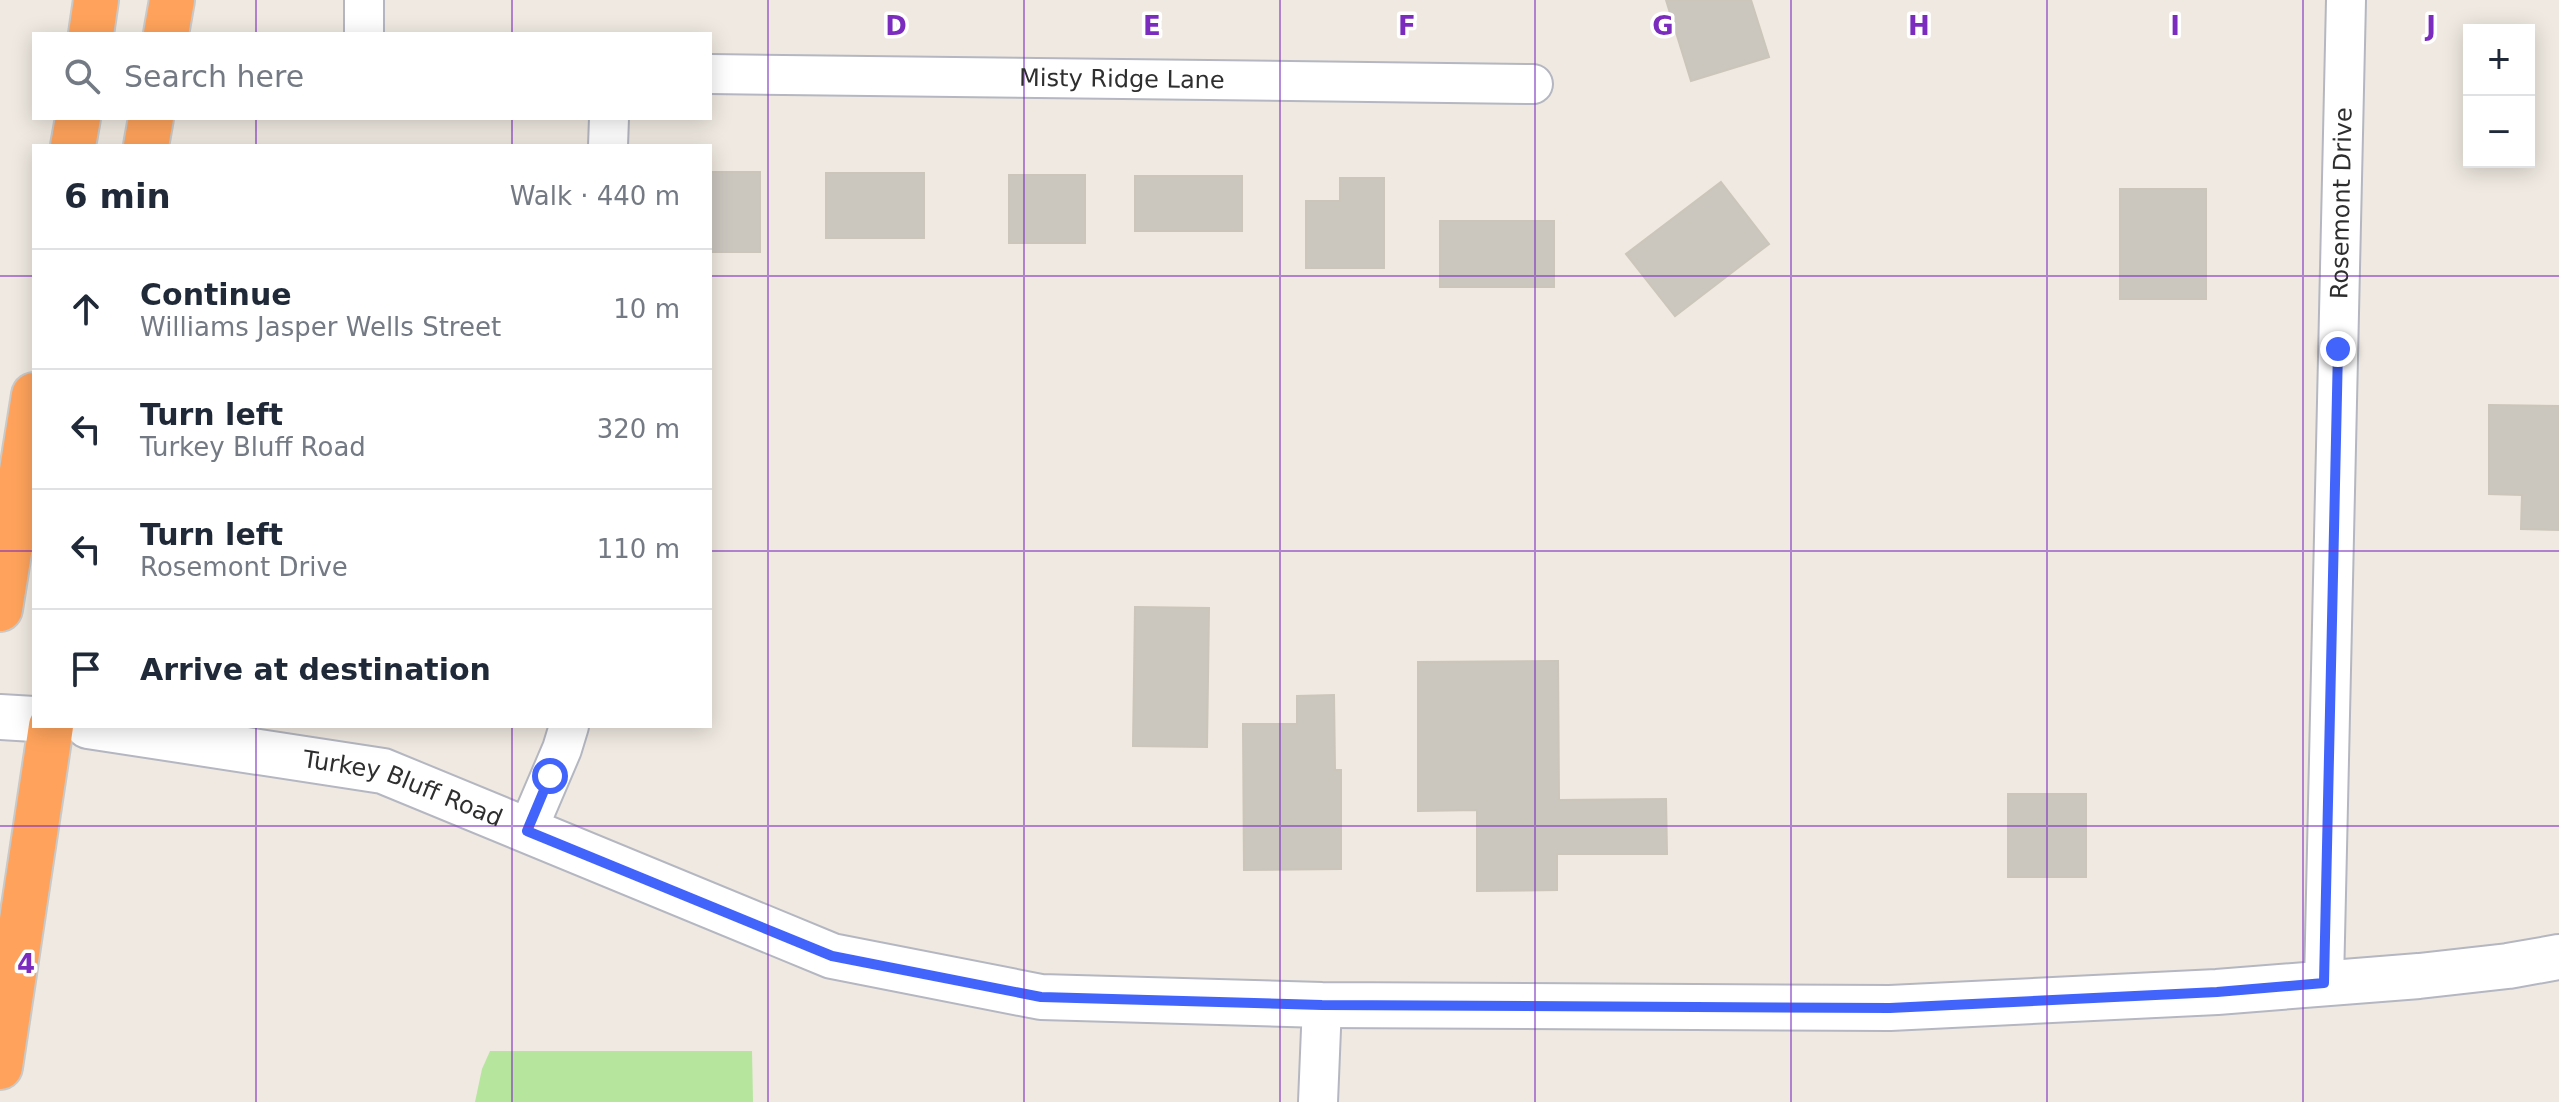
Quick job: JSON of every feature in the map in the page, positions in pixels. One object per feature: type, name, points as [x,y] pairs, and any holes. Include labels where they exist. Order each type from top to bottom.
[{"type":"highway","points":[[91,32],[96,0]]},
{"type":"highway","points":[[166,32],[172,0]]},
{"type":"highway","points":[[73,144],[78,120]]},
{"type":"highway","points":[[146,144],[151,120]]},
{"type":"highway","points":[[0,609],[32,408]]},
{"type":"highway","points":[[0,1067],[51,728]]},
{"type":"street","points":[[364,0],[364,32]]},
{"type":"street","name":"Rosemont Drive","points":[[2324,983],[2346,0]]},
{"type":"street","name":"Misty Ridge Lane","points":[[712,74],[1533,84]]},
{"type":"street","points":[[608,144],[609,120]]},
{"type":"street","points":[[0,717],[32,719]]},
{"type":"street","name":"Turkey Bluff Road","points":[[101,728],[383,771],[832,956],[1041,997],[1322,1005],[1890,1008],[2217,992],[2508,966],[2559,957]]},
{"type":"street","points":[[527,831],[568,728]]},
{"type":"street","points":[[1318,1102],[1322,1005]]},
{"type":"green space","points":[[490,1051],[752,1051],[753,1102],[475,1102],[482,1069]]},
{"type":"building","points":[[1666,0],[1751,0],[1769,57],[1691,81]]},
{"type":"building","points":[[712,172],[760,172],[760,252],[712,252]]},
{"type":"building","points":[[826,173],[924,173],[924,238],[826,238]]},
{"type":"building","points":[[1009,175],[1085,175],[1085,243],[1009,243]]},
{"type":"building","points":[[1135,176],[1242,176],[1242,231],[1135,231]]},
{"type":"building","points":[[1340,178],[1384,178],[1384,268],[1306,268],[1306,201],[1340,201]]},
{"type":"building","points":[[1721,182],[1769,244],[1675,316],[1626,254]]},
{"type":"building","points":[[2120,189],[2206,189],[2206,299],[2120,299]]},
{"type":"building","points":[[1440,221],[1554,221],[1554,287],[1440,287]]},
{"type":"building","points":[[2489,405],[2559,406],[2559,530],[2521,529],[2522,495],[2489,494]]},
{"type":"building","points":[[1135,607],[1209,608],[1207,747],[1133,746]]},
{"type":"building","points":[[1558,661],[1559,800],[1666,799],[1667,854],[1557,854],[1557,890],[1477,891],[1477,810],[1418,811],[1418,662]]},
{"type":"building","points":[[1334,695],[1335,770],[1341,770],[1341,869],[1244,870],[1243,724],[1297,724],[1297,696]]},
{"type":"building","points":[[2008,794],[2086,794],[2086,877],[2008,877]]},
{"type":"route","points":[[550,776],[527,831],[832,956],[1041,997],[1322,1005],[1890,1008],[2217,992],[2324,983],[2338,349]]}]
